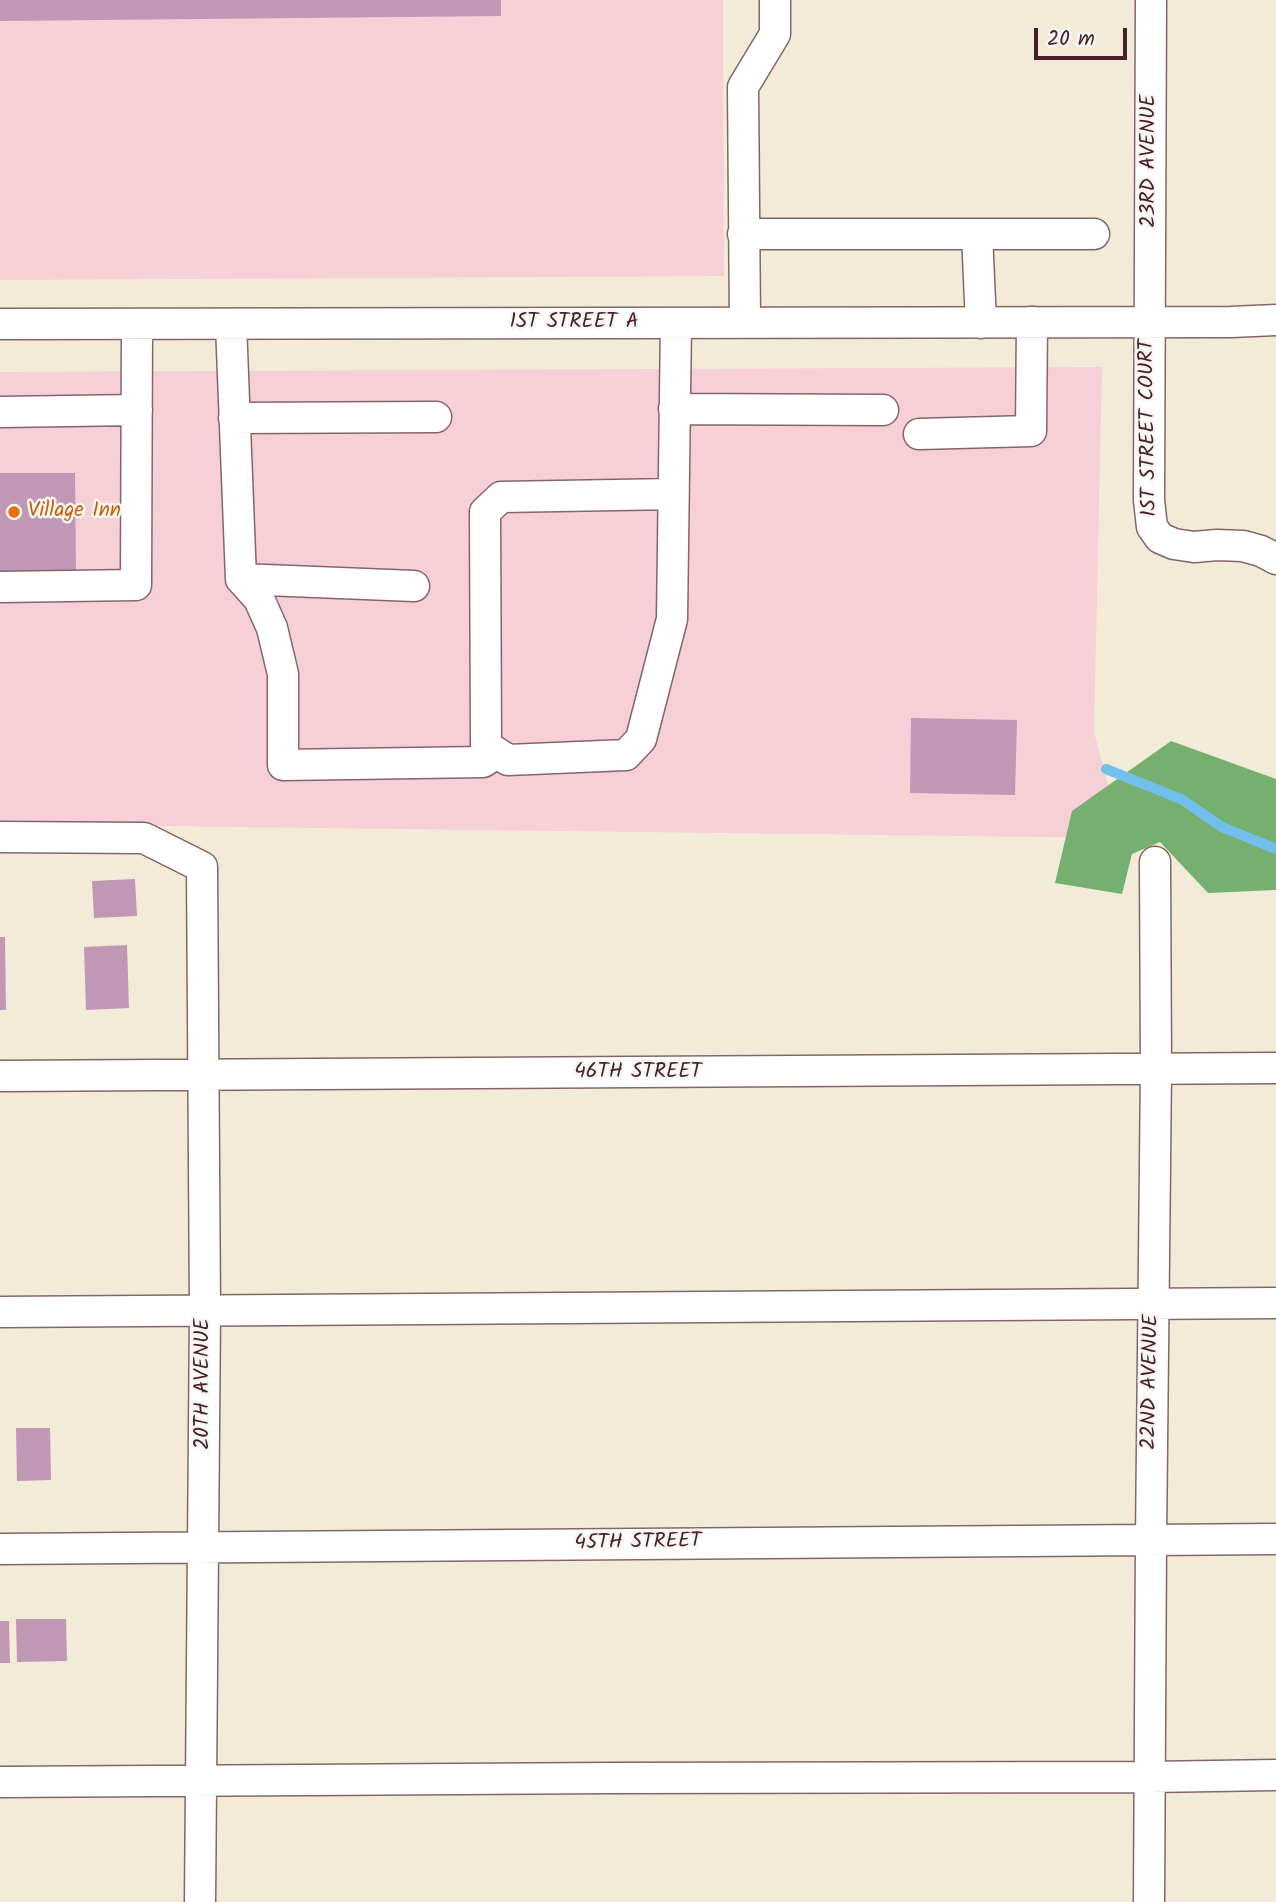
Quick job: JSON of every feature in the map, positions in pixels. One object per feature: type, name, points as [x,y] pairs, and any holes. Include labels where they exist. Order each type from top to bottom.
[{"type":"street","points":[[745,323],[743,87],[775,34],[775,0]]},
{"type":"street","name":"23RD AVENUE","points":[[1149,322],[1151,0]]},
{"type":"street","points":[[743,234],[1094,234]]},
{"type":"street","points":[[977,234],[981,323]]},
{"type":"street","name":"1ST STREET A","points":[[0,324],[1231,323],[1276,320]]},
{"type":"street","points":[[919,434],[1031,431],[1032,322]]},
{"type":"street","name":"1ST STREET COURT","points":[[1149,322],[1149,500],[1152,527],[1160,538],[1174,544],[1194,547],[1243,546],[1276,559]]},
{"type":"street","points":[[673,494],[501,497],[485,512],[486,746],[508,760],[626,755],[641,739],[672,619],[676,323]]},
{"type":"street","points":[[0,587],[136,585],[137,324]]},
{"type":"street","points":[[231,324],[241,579],[259,599],[272,628],[283,674],[284,765],[483,762],[497,753]]},
{"type":"street","points":[[674,409],[883,410]]},
{"type":"street","points":[[0,412],[136,410]]},
{"type":"street","points":[[234,418],[436,417]]},
{"type":"street","points":[[241,579],[414,586]]},
{"type":"street","name":"20TH AVENUE","points":[[0,837],[144,838],[202,867],[205,1311],[200,1902]]},
{"type":"street","name":"22ND AVENUE","points":[[1149,1902],[1156,1069],[1155,862]]},
{"type":"street","name":"46TH STREET","points":[[0,1076],[1276,1068]]},
{"type":"street","points":[[0,1312],[1276,1303]]},
{"type":"street","name":"45TH STREET","points":[[0,1549],[1276,1539]]},
{"type":"street","points":[[0,1782],[1276,1775]]},
{"type":"shaded area","points":[[0,0],[723,0],[724,276],[0,280]]},
{"type":"shaded area","points":[[1102,367],[1094,732],[1122,838],[0,824],[0,372]]},
{"type":"green space","points":[[1171,741],[1276,779],[1276,890],[1208,893],[1160,842],[1132,854],[1122,894],[1055,883],[1072,811]]},
{"type":"building","points":[[0,0],[501,0],[501,16],[0,21]]},
{"type":"building","points":[[0,473],[75,473],[76,575],[0,575]]},
{"type":"building","points":[[911,718],[1017,720],[1015,795],[910,793]]},
{"type":"building","points":[[135,879],[137,916],[94,918],[92,881]]},
{"type":"building","points":[[0,937],[5,937],[6,1010],[0,1010]]},
{"type":"building","points":[[127,945],[129,1008],[86,1010],[84,947]]},
{"type":"building","points":[[16,1428],[50,1428],[51,1480],[17,1481]]},
{"type":"building","points":[[16,1619],[66,1619],[67,1661],[17,1662]]},
{"type":"building","points":[[0,1621],[9,1621],[10,1663],[0,1663]]},
{"type":"waterway","points":[[1106,769],[1181,799],[1222,827],[1276,849]]},
{"type":"place","name":"Village Inn","points":[[14,512]]}]
